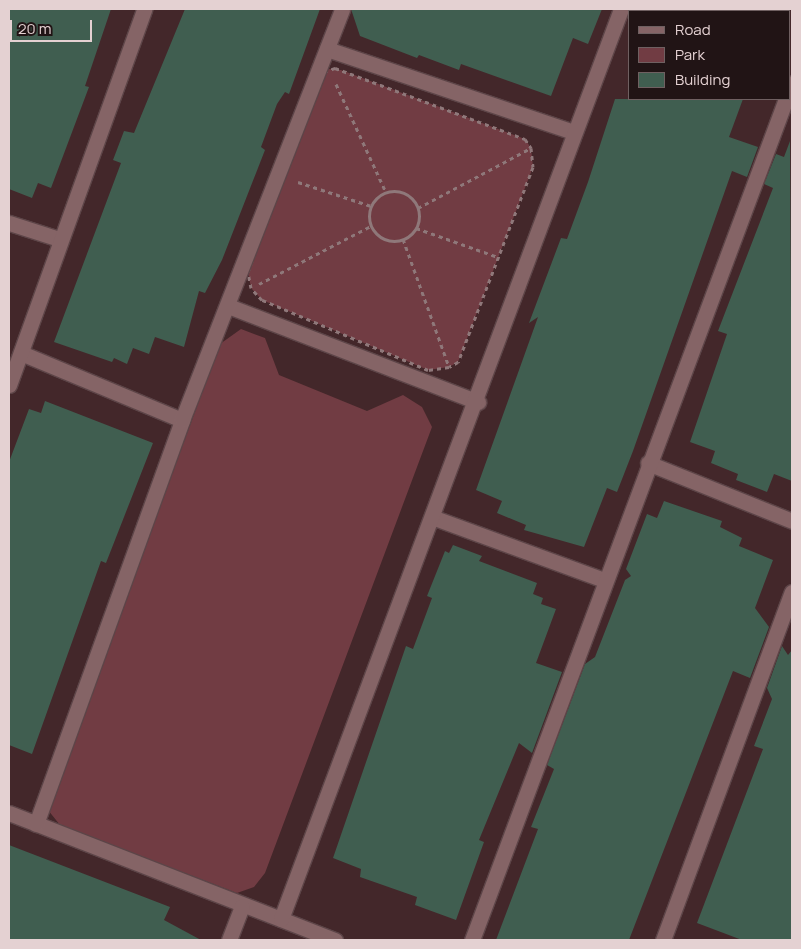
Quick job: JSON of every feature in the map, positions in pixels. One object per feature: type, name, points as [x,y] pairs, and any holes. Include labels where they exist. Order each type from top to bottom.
[{"type":"street","points":[[9,385],[59,239],[144,9]]},
{"type":"street","points":[[36,824],[182,420],[228,306],[342,9]]},
{"type":"street","points":[[281,919],[432,517],[478,402],[573,132],[621,9]]},
{"type":"street","points":[[327,49],[573,132]]},
{"type":"street","points":[[472,940],[604,580],[786,100]]},
{"type":"street","points":[[9,223],[59,239]]},
{"type":"street","points":[[228,306],[478,402]]},
{"type":"street","points":[[21,353],[182,420]]},
{"type":"street","points":[[648,463],[792,521]]},
{"type":"street","points":[[432,517],[604,580]]},
{"type":"street","points":[[663,940],[792,592]]},
{"type":"street","points":[[9,813],[242,906],[335,940]]},
{"type":"street","points":[[230,940],[242,906]]},
{"type":"path","points":[[329,70],[386,192]]},
{"type":"path","points":[[329,70],[341,70],[525,140],[530,148],[533,167],[458,362],[449,367],[428,370],[262,300],[251,288],[248,272],[316,82],[329,70]]},
{"type":"path","points":[[418,208],[530,148]]},
{"type":"path","points":[[282,177],[371,206]]},
{"type":"path","points":[[386,192],[405,193],[418,208],[416,228],[403,239],[385,239],[371,226],[371,206],[386,192]]},
{"type":"path","points":[[251,288],[371,226]]},
{"type":"path","points":[[416,228],[498,257]]},
{"type":"path","points":[[403,239],[449,367]]},
{"type":"green space","points":[[329,69],[341,70],[525,139],[531,148],[533,167],[458,362],[449,367],[428,370],[262,300],[251,288],[248,272],[317,82]]},
{"type":"green space","points":[[241,329],[265,338],[279,375],[367,411],[403,395],[422,407],[432,427],[265,873],[254,887],[237,893],[60,825],[48,810],[220,344]]},
{"type":"building","points":[[9,9],[111,9],[85,86],[89,87],[51,188],[38,183],[32,198],[9,189]]},
{"type":"building","points":[[185,9],[320,9],[289,94],[285,92],[277,104],[261,147],[265,150],[222,260],[205,293],[199,291],[184,347],[155,337],[149,354],[133,348],[127,364],[114,358],[112,362],[54,342],[121,163],[113,160],[124,131],[134,133]]},
{"type":"building","points":[[351,9],[602,9],[588,44],[573,38],[551,96],[461,64],[459,70],[419,55],[417,58],[360,36]]},
{"type":"building","points":[[615,99],[743,100],[729,137],[758,147],[747,177],[732,171],[617,492],[607,488],[584,547],[524,530],[526,525],[497,513],[502,501],[476,490],[538,317],[529,323],[561,238],[567,239]]},
{"type":"building","points":[[790,141],[792,481],[774,474],[767,492],[736,480],[738,474],[711,463],[715,451],[690,442],[727,334],[718,331],[773,188],[764,184],[776,154],[784,157]]},
{"type":"building","points":[[45,401],[153,443],[106,563],[101,561],[32,754],[9,745],[9,462],[29,409],[41,413]]},
{"type":"building","points":[[664,501],[722,521],[720,527],[742,538],[739,546],[773,560],[755,608],[769,627],[750,678],[733,671],[629,940],[496,940],[538,829],[531,827],[554,769],[547,765],[585,664],[595,657],[625,580],[631,576],[626,569],[647,514],[657,518]]},
{"type":"building","points":[[453,545],[482,556],[479,561],[537,583],[533,594],[543,598],[541,604],[556,609],[536,663],[562,672],[532,753],[519,743],[479,840],[484,842],[456,920],[415,905],[417,897],[360,877],[361,869],[333,858],[406,646],[413,649],[432,598],[427,596],[445,551],[449,553]]},
{"type":"building","points":[[782,646],[788,655],[792,650],[792,940],[742,940],[697,923],[763,749],[754,746],[772,699],[767,688]]},
{"type":"building","points":[[9,845],[170,907],[164,920],[201,940],[9,940]]}]
